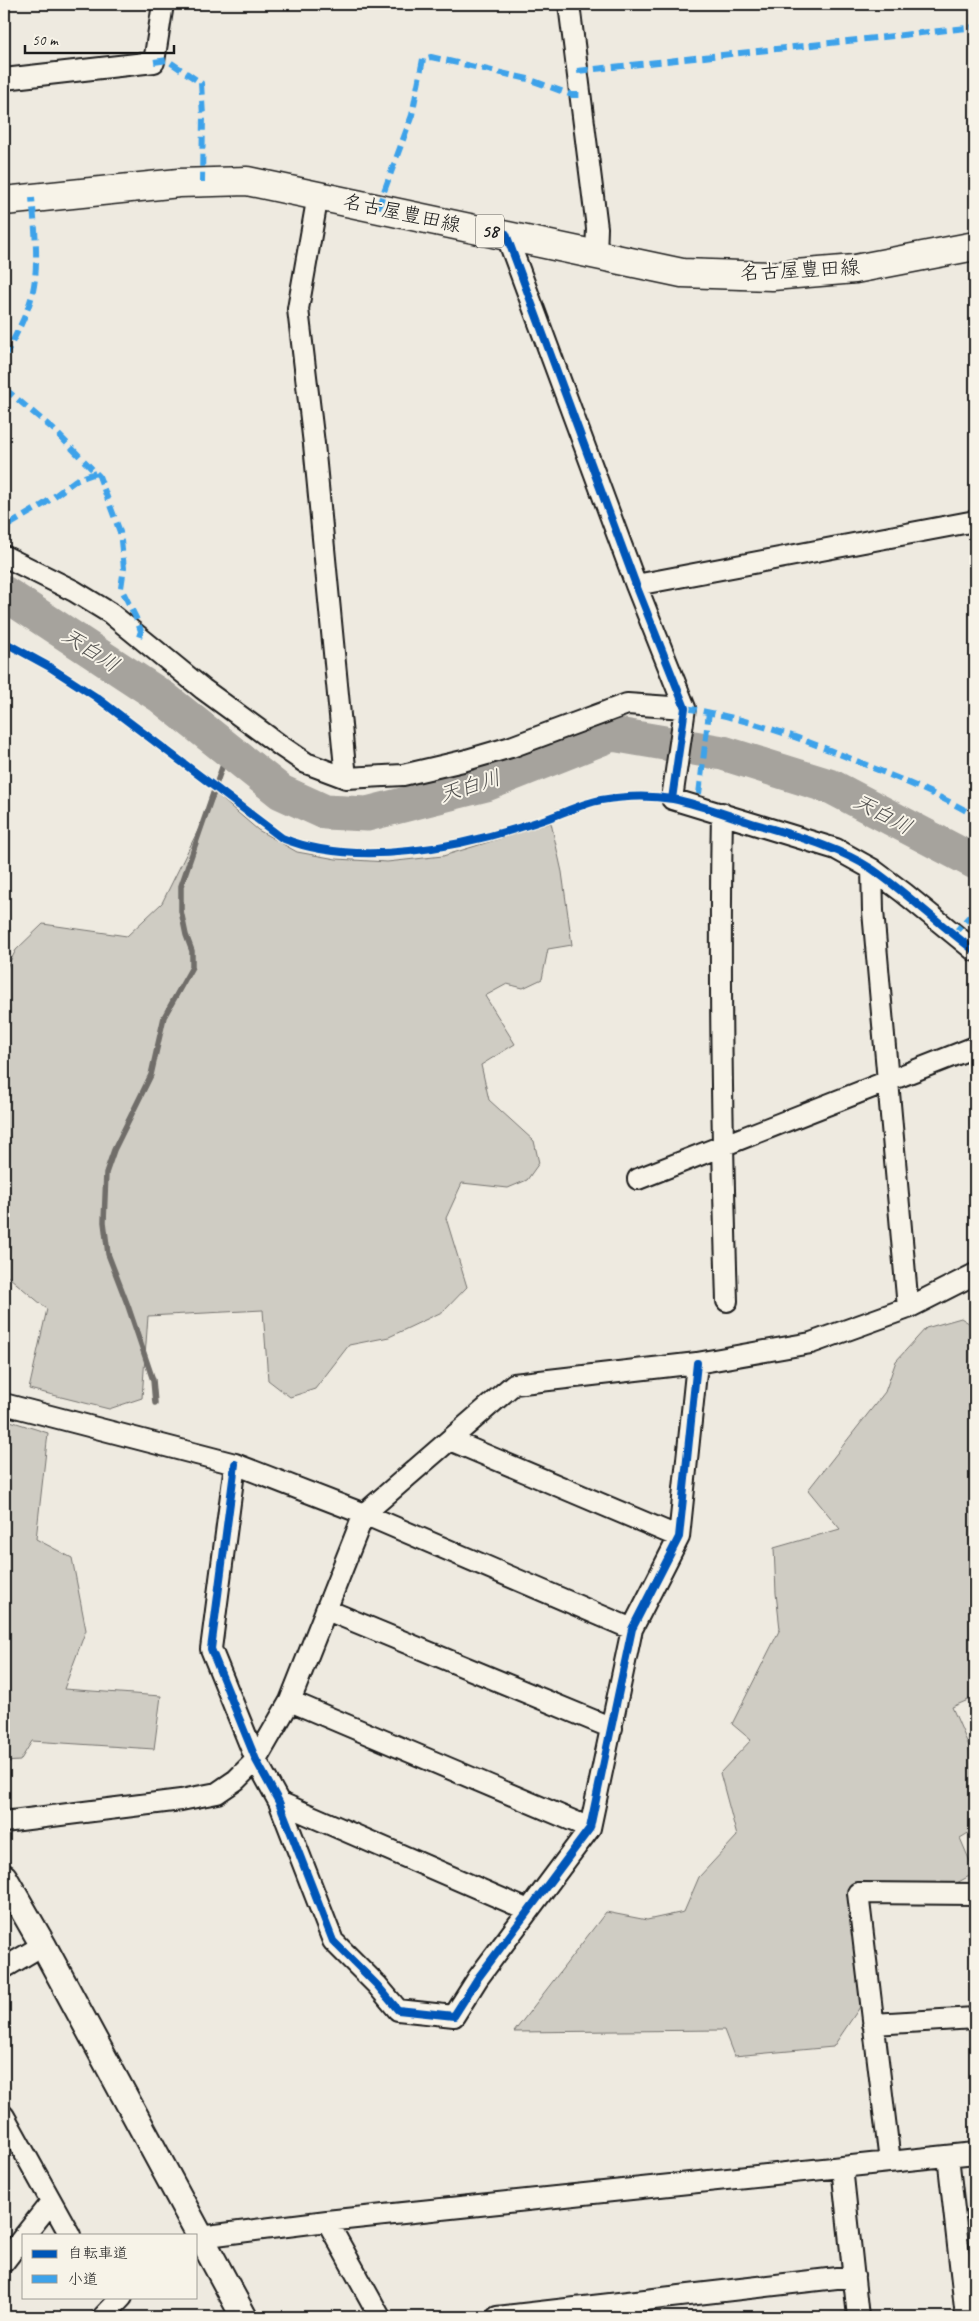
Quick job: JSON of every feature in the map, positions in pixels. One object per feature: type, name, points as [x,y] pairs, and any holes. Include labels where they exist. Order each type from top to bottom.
[{"type":"main road","name":"名古屋豊田線","points":[[4,201],[179,183],[247,181],[506,234],[682,273],[772,276],[856,269],[975,246]]},
{"type":"street","points":[[4,79],[154,62],[163,4]]},
{"type":"street","points":[[569,4],[597,228],[596,254]]},
{"type":"street","points":[[318,195],[298,309],[314,444],[346,778]]},
{"type":"street","points":[[506,234],[636,585],[685,708],[672,799],[836,849],[872,869],[975,951]]},
{"type":"street","points":[[636,585],[975,521]]},
{"type":"street","points":[[4,556],[74,591],[110,613],[203,689],[287,750],[306,763],[346,778],[403,775],[464,761],[511,747],[627,704],[685,708]]},
{"type":"street","points":[[722,813],[720,946],[722,1147],[727,1301]]},
{"type":"street","points":[[872,869],[873,911],[908,1308]]},
{"type":"street","points":[[638,1179],[975,1047]]},
{"type":"street","points":[[4,1822],[181,1800],[217,1793],[236,1780],[256,1760],[290,1701],[364,1514],[514,1384],[697,1363],[811,1343],[908,1308],[975,1274]]},
{"type":"street","points":[[235,1464],[212,1649],[256,1760],[279,1802],[333,1940],[378,1985],[398,2010],[454,2016],[478,1978],[590,1828],[632,1629],[679,1537],[697,1363]]},
{"type":"street","points":[[4,1404],[235,1464],[364,1514],[632,1629]]},
{"type":"street","points":[[450,1440],[679,1537]]},
{"type":"street","points":[[327,1610],[612,1728]]},
{"type":"street","points":[[290,1701],[590,1828]]},
{"type":"street","points":[[279,1802],[528,1910]]},
{"type":"street","points":[[4,1878],[43,1946],[196,2234]]},
{"type":"street","points":[[890,2162],[858,1893],[975,1894]]},
{"type":"street","points":[[4,1968],[43,1946]]},
{"type":"street","points":[[873,2024],[975,2018]]},
{"type":"street","points":[[4,2116],[69,2234]]},
{"type":"street","points":[[244,2317],[198,2238],[327,2221],[975,2153]]},
{"type":"street","points":[[948,2156],[966,2317]]},
{"type":"street","points":[[842,2167],[858,2317]]},
{"type":"street","points":[[26,2234],[51,2202]]},
{"type":"street","points":[[327,2221],[380,2317]]},
{"type":"street","points":[[4,2262],[22,2239]]},
{"type":"street","points":[[497,2317],[854,2276]]},
{"type":"shaded area","points":[[216,794],[258,830],[297,852],[336,859],[387,862],[443,856],[551,823],[562,872],[572,945],[548,949],[542,979],[523,988],[507,984],[485,996],[515,1044],[481,1065],[489,1100],[534,1141],[539,1163],[527,1180],[508,1188],[462,1183],[446,1218],[467,1287],[444,1311],[389,1337],[349,1345],[315,1389],[290,1397],[268,1380],[263,1310],[148,1316],[142,1398],[109,1409],[29,1389],[47,1309],[4,1273],[4,973],[16,950],[43,924],[127,936],[162,903]]},
{"type":"shaded area","points":[[961,1318],[975,1327],[975,1697],[952,1707],[975,1760],[975,1829],[960,1838],[975,1873],[953,1885],[850,1887],[862,2004],[833,2047],[734,2056],[724,2030],[514,2032],[606,1912],[647,1920],[684,1912],[699,1877],[737,1836],[720,1773],[751,1740],[732,1724],[780,1629],[774,1548],[840,1529],[808,1490],[885,1392],[896,1361],[926,1328]]},
{"type":"shaded area","points":[[4,1419],[48,1433],[36,1539],[72,1558],[86,1630],[64,1689],[161,1696],[154,1749],[32,1741],[20,1761],[4,1762]]},
{"type":"waterway","name":"天白川","points":[[4,593],[162,697],[281,792],[325,812],[367,814],[486,784],[612,734],[723,753],[832,787],[975,862]]},
{"type":"waterway","points":[[155,1403],[153,1380],[108,1254],[104,1222],[106,1173],[114,1150],[151,1075],[164,1017],[192,967],[192,951],[186,935],[181,911],[181,886],[228,750]]},
{"type":"marked path","points":[[577,71],[975,27]]},
{"type":"marked path","points":[[378,208],[412,115],[423,59],[431,57],[528,79],[572,95],[580,95]]},
{"type":"marked path","points":[[154,62],[167,60],[201,83],[203,116],[202,182]]},
{"type":"marked path","points":[[4,358],[25,317],[35,280],[36,257],[32,198]]},
{"type":"marked path","points":[[4,388],[53,429],[96,473],[76,480],[44,504],[4,528]]},
{"type":"marked path","points":[[96,473],[99,476],[120,532],[124,568],[121,588],[141,631],[139,637]]},
{"type":"marked path","points":[[685,708],[754,724],[820,747],[920,788],[975,816]]},
{"type":"marked path","points":[[699,794],[709,712]]},
{"type":"marked path","points":[[953,935],[968,918],[975,916]]},
{"type":"cycle path","points":[[506,234],[636,585],[685,708],[672,799]]},
{"type":"cycle path","points":[[4,642],[48,666],[96,697],[282,838],[311,847],[343,852],[410,851],[443,846],[508,831],[601,800],[637,796],[673,799],[812,841],[843,853],[872,869],[975,951]]},
{"type":"cycle path","points":[[235,1464],[211,1649],[256,1760],[279,1802],[333,1941],[377,1985],[398,2010],[454,2016],[478,1978],[590,1828],[632,1629],[679,1537],[697,1363]]}]
